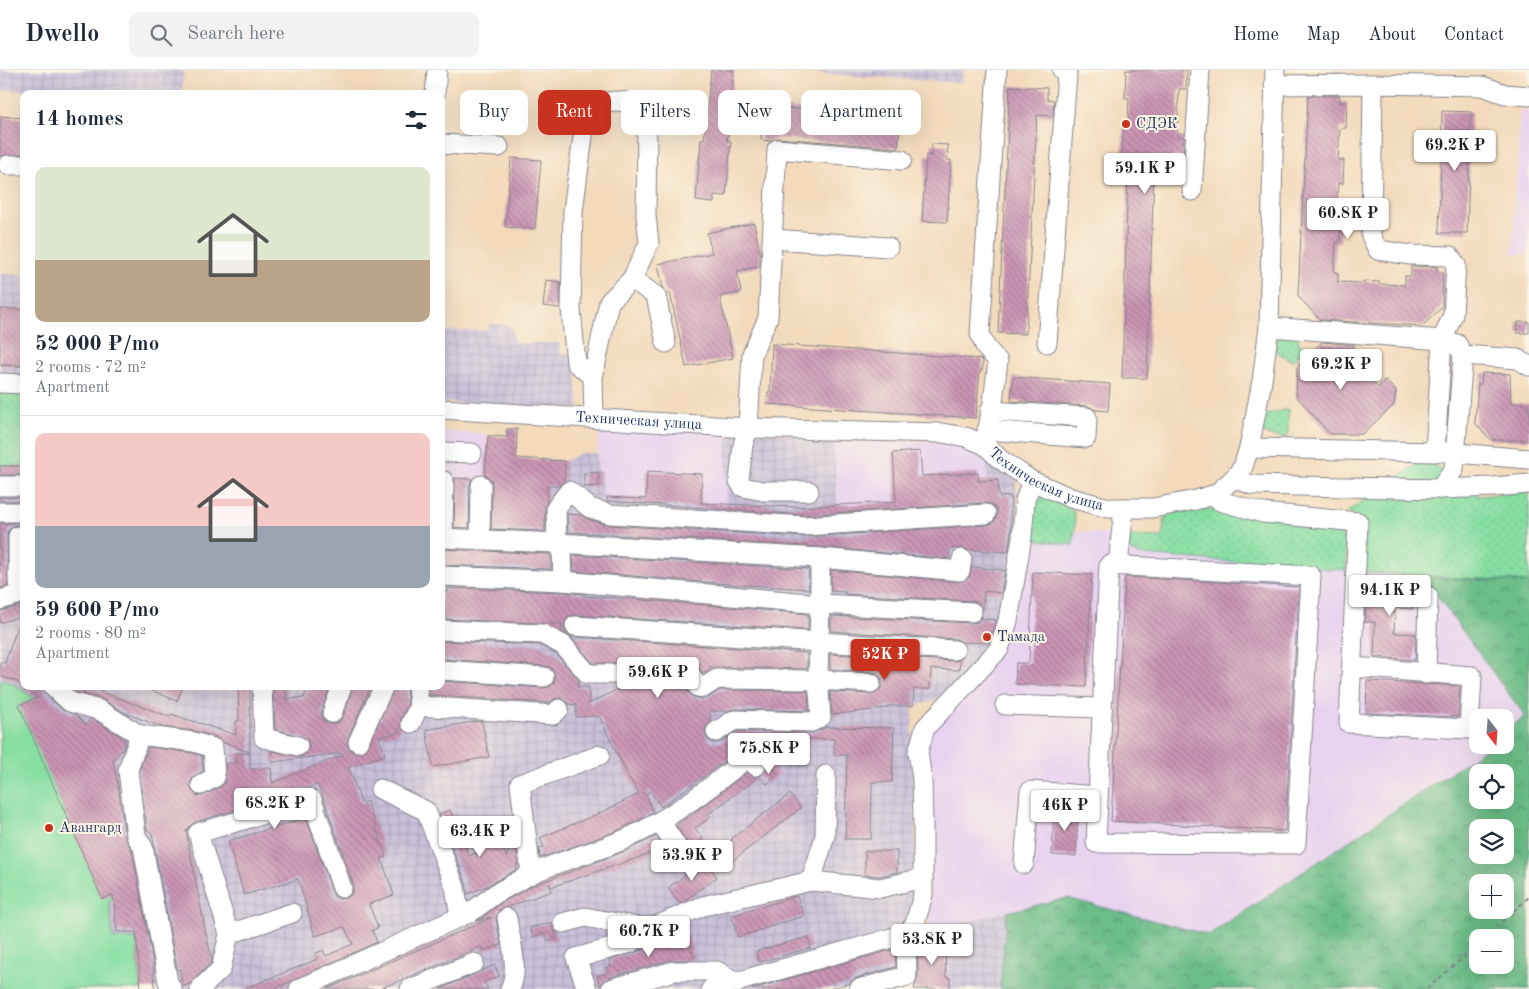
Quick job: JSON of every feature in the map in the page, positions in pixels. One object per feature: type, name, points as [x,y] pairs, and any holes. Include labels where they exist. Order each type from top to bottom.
[{"type":"street","points":[[435,90],[437,70]]},
{"type":"street","points":[[990,412],[1087,417],[1086,438],[986,438],[990,412],[998,361],[986,348],[980,334],[997,70]]},
{"type":"street","points":[[1047,343],[1067,74],[1062,70]]},
{"type":"street","points":[[1192,190],[1200,70]]},
{"type":"street","points":[[1275,78],[1373,84],[1482,78],[1505,94],[1529,96]]},
{"type":"street","name":"Техническая улица","points":[[445,409],[748,428],[942,434],[986,438],[1001,460],[1032,481],[1071,498],[1109,508],[1153,508],[1196,500],[1216,494],[1234,478],[1243,466],[1249,448],[1262,381],[1269,327],[1275,78]]},
{"type":"street","points":[[1373,84],[1371,236],[1378,250],[1411,255],[1450,256],[1456,265],[1454,315],[1442,340],[1435,452]]},
{"type":"street","points":[[593,377],[576,362],[571,309],[573,210],[584,129],[596,103],[616,101],[635,103],[647,125],[646,216],[649,243],[632,280],[609,302],[593,377],[594,417]]},
{"type":"street","points":[[445,144],[499,148]]},
{"type":"street","points":[[809,491],[763,491],[743,487],[739,481],[743,445],[748,428],[752,354],[768,318],[777,149],[902,160]]},
{"type":"street","points":[[773,239],[888,247]]},
{"type":"street","points":[[632,280],[656,296],[666,343]]},
{"type":"street","points":[[1269,327],[1442,340],[1457,344],[1463,355],[1454,469],[1440,489]]},
{"type":"street","points":[[1463,355],[1518,359],[1529,366]]},
{"type":"street","points":[[0,383],[20,384]]},
{"type":"street","points":[[1249,448],[1435,452],[1529,459]]},
{"type":"street","points":[[445,452],[472,453]]},
{"type":"street","points":[[1234,478],[1252,484],[1440,489],[1529,484]]},
{"type":"street","points":[[711,989],[906,934],[915,924],[923,895],[924,822],[922,779],[918,752],[925,728],[999,649],[1008,621],[1022,537],[1025,500],[1032,481]]},
{"type":"street","points":[[480,540],[481,485]]},
{"type":"street","points":[[0,486],[20,486]]},
{"type":"street","points":[[563,581],[562,550],[557,543],[556,508],[569,491],[590,508],[610,514],[805,526],[986,514]]},
{"type":"street","points":[[1216,494],[1220,502],[1263,514],[1358,522],[1349,723],[1469,729],[1472,676],[1352,667]]},
{"type":"street","points":[[1118,565],[1124,508]]},
{"type":"street","points":[[0,512],[20,512]]},
{"type":"street","points":[[14,536],[20,581]]},
{"type":"street","points":[[445,538],[820,558],[960,571],[962,559]]},
{"type":"street","points":[[716,732],[734,720],[812,722],[821,717],[818,680],[820,558]]},
{"type":"street","points":[[1109,565],[1118,565],[1311,576],[1296,844],[1096,843],[1109,565]]},
{"type":"street","points":[[445,576],[563,581],[820,604],[972,612]]},
{"type":"street","points":[[0,600],[20,589]]},
{"type":"street","points":[[1426,674],[1428,596]]},
{"type":"street","points":[[575,626],[955,650]]},
{"type":"street","points":[[445,630],[542,634],[563,645],[588,674],[652,674]]},
{"type":"street","points":[[445,670],[544,677]]},
{"type":"street","points":[[691,675],[698,687],[704,688],[717,679],[818,680],[871,683]]},
{"type":"street","points":[[57,690],[70,702],[99,710],[140,735],[194,742],[213,748],[215,777],[201,785]]},
{"type":"street","points":[[262,690],[264,738],[298,746]]},
{"type":"street","points":[[332,714],[341,690]]},
{"type":"street","points":[[358,742],[382,690]]},
{"type":"street","points":[[417,690],[415,714],[553,715],[559,709]]},
{"type":"street","points":[[1005,705],[1102,708]]},
{"type":"street","points":[[140,735],[128,770],[136,836],[143,847],[168,982],[172,989]]},
{"type":"street","points":[[531,874],[520,784],[600,755]]},
{"type":"street","points":[[299,989],[471,912],[495,894],[531,874],[627,838],[660,821],[707,790],[748,757],[756,766]]},
{"type":"street","points":[[811,881],[824,836],[826,775]]},
{"type":"street","points":[[380,789],[426,811],[455,888],[460,917]]},
{"type":"street","points":[[1024,864],[1030,792],[1098,796]]},
{"type":"street","points":[[200,989],[221,969],[229,934],[198,833],[312,800],[342,888]]},
{"type":"street","points":[[660,821],[679,850]]},
{"type":"street","points":[[587,989],[576,958],[630,943],[649,929],[703,906],[811,881],[880,888],[923,878]]},
{"type":"street","points":[[229,934],[292,913]]},
{"type":"street","points":[[563,923],[585,917],[649,929]]},
{"type":"street","points":[[507,918],[514,974],[514,981],[510,989]]},
{"type":"street","points":[[859,989],[906,983],[906,934]]},
{"type":"street","points":[[410,989],[474,963]]},
{"type":"street","points":[[611,989],[674,972],[717,971],[737,983]]},
{"type":"path","points":[[1494,929],[1529,897]]},
{"type":"path","points":[[1427,989],[1469,952]]},
{"type":"shaded area","points":[[0,70],[184,70],[182,90],[0,90]]},
{"type":"shaded area","points":[[812,70],[963,70],[962,83],[812,73]]},
{"type":"shaded area","points":[[1520,111],[1529,112],[1529,255],[1512,254]]},
{"type":"shaded area","points":[[0,274],[20,275],[20,378],[0,377]]},
{"type":"shaded area","points":[[489,324],[512,326],[514,343],[560,343],[560,353],[574,354],[579,409],[445,402],[445,331],[488,330]]},
{"type":"shaded area","points":[[599,425],[726,430],[727,504],[607,497],[602,495],[601,471],[597,471]]},
{"type":"shaded area","points":[[726,430],[833,437],[837,505],[987,498],[987,457],[1016,481],[1018,535],[997,646],[962,683],[930,702],[913,706],[914,892],[906,930],[930,930],[1007,912],[1000,989],[141,989],[136,939],[113,940],[109,901],[127,894],[14,684],[0,679],[0,466],[20,466],[20,690],[445,690],[445,477],[485,479],[486,457],[565,461],[581,453],[597,453],[597,470],[601,471],[602,495],[607,497],[726,504]]},
{"type":"shaded area","points":[[445,431],[487,434],[485,480],[445,477]]},
{"type":"shaded area","points":[[833,437],[960,443],[974,447],[987,457],[987,498],[837,505]]},
{"type":"shaded area","points":[[1075,531],[1128,536],[1364,572],[1423,577],[1525,716],[1514,725],[1514,709],[1469,709],[1469,754],[1477,754],[1209,935],[1067,898],[930,930],[930,781],[925,751],[930,732],[1026,538],[1073,545]]},
{"type":"green space","points":[[1298,332],[1299,345],[1307,346],[1292,361],[1275,351],[1279,337],[1284,334]]},
{"type":"green space","points":[[0,389],[20,390],[20,466],[0,466]]},
{"type":"green space","points":[[1288,409],[1288,437],[1273,437],[1263,433],[1265,415]]},
{"type":"green space","points":[[1425,459],[1479,496],[1529,491],[1529,582],[1364,572],[1356,518],[1348,511]]},
{"type":"green space","points":[[1045,494],[1070,507],[1073,512],[1075,524],[1073,545],[1026,538],[1034,500],[1037,496]]},
{"type":"green space","points":[[1198,508],[1334,524],[1344,540],[1346,570],[1140,555],[1128,549],[1128,536],[1162,537],[1166,512]]},
{"type":"green space","points":[[1423,577],[1529,582],[1529,989],[1000,989],[1007,912],[1067,898],[1209,935],[1477,754],[1514,754],[1514,725],[1525,716]]},
{"type":"green space","name":"Авангард","points":[[0,679],[14,684],[47,707],[127,894],[109,901],[113,939],[136,939],[141,989],[0,989]]},
{"type":"building","points":[[711,70],[734,70],[732,90],[718,90],[718,135],[728,135],[727,141],[731,141],[726,196],[714,195],[714,203],[696,201],[701,139],[704,139],[704,135],[708,135],[708,100]]},
{"type":"building","points":[[1126,70],[1187,70],[1186,89],[1179,89],[1177,137],[1184,137],[1183,156],[1173,156],[1172,172],[1154,171],[1147,378],[1122,378],[1128,170],[1127,159],[1122,159],[1124,121],[1128,122],[1129,98],[1125,98]]},
{"type":"building","points":[[1010,86],[1047,88],[1047,99],[1054,100],[1053,116],[1037,115],[1026,334],[998,333]]},
{"type":"building","points":[[1308,96],[1340,96],[1340,102],[1347,102],[1346,128],[1340,128],[1338,160],[1344,160],[1343,184],[1338,183],[1336,216],[1341,216],[1340,242],[1336,242],[1334,272],[1338,272],[1338,282],[1364,283],[1364,281],[1379,282],[1379,284],[1405,285],[1405,276],[1411,276],[1411,266],[1437,267],[1437,272],[1443,272],[1442,307],[1422,326],[1320,320],[1298,296]]},
{"type":"building","points":[[791,109],[801,110],[801,135],[899,135],[898,148],[778,138],[770,141],[761,140],[761,135],[791,135]]},
{"type":"building","points":[[1442,111],[1471,112],[1467,233],[1439,233]]},
{"type":"building","points":[[0,116],[20,118],[20,154],[0,156]]},
{"type":"building","points":[[932,144],[948,145],[947,160],[951,160],[947,222],[922,221],[926,155],[931,156]]},
{"type":"building","points":[[511,158],[541,160],[535,229],[505,227]]},
{"type":"building","points":[[754,223],[760,252],[760,266],[737,271],[741,292],[720,297],[733,358],[686,367],[670,293],[667,293],[663,288],[658,264],[712,253],[707,233]]},
{"type":"building","points":[[546,280],[560,282],[560,308],[543,306]]},
{"type":"building","points":[[0,309],[20,309],[20,366],[0,365]]},
{"type":"building","points":[[1518,322],[1529,322],[1529,333],[1517,333]]},
{"type":"building","points":[[1322,342],[1354,345],[1346,353],[1378,388],[1385,380],[1396,391],[1394,405],[1362,434],[1330,434],[1296,396],[1297,367]]},
{"type":"building","points":[[772,344],[981,359],[983,361],[982,371],[980,370],[976,418],[767,404],[768,392],[770,392]]},
{"type":"building","points":[[1482,373],[1510,374],[1511,403],[1529,404],[1529,440],[1491,440],[1475,423],[1478,384],[1481,384]]},
{"type":"building","points":[[1013,377],[1110,384],[1108,411],[1096,410],[1088,406],[1011,401]]},
{"type":"building","points":[[507,429],[517,429],[516,458],[565,461],[564,481],[559,486],[547,486],[545,531],[491,529],[492,485],[491,479],[485,475],[488,436],[507,437]]},
{"type":"building","points":[[920,451],[922,476],[978,473],[978,481],[998,480],[999,497],[1011,496],[1011,531],[1008,552],[968,550],[963,548],[950,549],[949,559],[821,547],[568,532],[567,514],[581,515],[587,519],[609,525],[804,537],[987,525],[993,523],[997,513],[996,508],[991,504],[985,503],[805,515],[607,501],[607,497],[646,499],[647,471],[702,474],[701,503],[794,507],[896,502],[893,453]]},
{"type":"building","points":[[0,466],[20,466],[20,475],[0,475]]},
{"type":"building","points":[[599,472],[599,486],[584,487],[584,473]]},
{"type":"building","points":[[455,478],[472,479],[470,485],[469,528],[454,527]]},
{"type":"building","points":[[0,497],[20,497],[20,501],[0,501]]},
{"type":"building","points":[[0,523],[20,523],[20,525],[13,526],[8,531],[8,586],[0,588]]},
{"type":"building","points":[[445,549],[551,554],[551,569],[445,565]]},
{"type":"building","points":[[573,555],[809,569],[809,589],[574,571]]},
{"type":"building","points":[[972,567],[1005,570],[1001,593],[984,591],[983,610],[978,603],[973,601],[845,594],[845,592],[831,591],[831,570],[959,582],[969,578]]},
{"type":"building","points":[[1033,572],[1092,575],[1086,687],[1015,684],[1016,663],[1029,663]]},
{"type":"building","points":[[1125,577],[1299,587],[1285,831],[1111,821]]},
{"type":"building","points":[[1367,579],[1413,580],[1413,609],[1395,608],[1394,633],[1416,634],[1415,660],[1374,657],[1375,622],[1365,622]]},
{"type":"building","points":[[448,588],[562,592],[585,594],[585,596],[808,614],[808,630],[576,615],[566,619],[564,626],[568,635],[574,637],[807,653],[807,669],[710,667],[710,670],[704,674],[697,666],[690,664],[682,669],[680,676],[689,693],[701,699],[709,697],[720,690],[808,691],[809,711],[734,709],[710,711],[711,722],[706,727],[705,732],[707,739],[712,743],[722,742],[737,731],[812,733],[827,727],[894,728],[892,782],[872,782],[871,839],[845,839],[847,755],[834,755],[834,739],[767,739],[782,755],[769,763],[755,743],[751,746],[746,746],[661,807],[650,791],[646,794],[653,812],[639,820],[612,833],[540,858],[539,849],[544,847],[540,838],[639,794],[627,774],[599,716],[576,717],[576,705],[569,704],[561,698],[556,698],[549,703],[429,695],[428,690],[445,690],[445,681],[543,688],[549,687],[554,683],[554,672],[550,667],[445,659],[445,641],[539,645],[556,654],[579,680],[578,687],[589,687],[589,704],[626,685],[657,684],[662,679],[662,669],[652,663],[593,663],[572,638],[561,631],[562,624],[445,619],[445,592],[448,592]]},
{"type":"building","points":[[20,606],[20,616],[0,623],[0,611]]},
{"type":"building","points":[[831,616],[971,623],[978,622],[982,616],[982,619],[996,620],[989,643],[831,631]]},
{"type":"building","points":[[20,619],[20,684],[0,676],[0,662],[5,663]]},
{"type":"building","points":[[830,654],[960,660],[959,670],[931,669],[930,689],[914,689],[913,706],[888,706],[887,708],[832,715],[830,692],[871,694],[880,690],[882,683],[877,673],[830,669]]},
{"type":"building","points":[[1367,681],[1460,686],[1458,717],[1366,713]]},
{"type":"building","points":[[27,690],[44,690],[45,694],[63,710],[76,715],[86,725],[90,719],[94,720],[126,740],[123,749],[113,760],[125,837],[132,851],[153,962],[155,989],[141,989],[136,932],[117,932],[113,895],[102,899],[19,705],[37,698]]},
{"type":"building","points":[[76,690],[97,690],[170,717],[171,714],[236,735],[236,721],[239,721],[238,690],[250,690],[250,752],[222,742],[216,737],[195,731],[162,727],[125,713],[102,699],[76,692]]},
{"type":"building","points":[[151,690],[182,690],[177,701]]},
{"type":"building","points":[[273,690],[286,690],[286,699],[304,698],[307,690],[329,690],[321,714],[324,721],[333,724],[339,722],[343,717],[352,690],[369,690],[347,743],[353,752],[359,753],[368,747],[393,690],[406,690],[408,704],[401,719],[401,727],[397,733],[379,737],[385,755],[349,767],[361,803],[367,801],[386,857],[381,858],[394,895],[369,904],[378,928],[372,930],[377,942],[274,989],[244,989],[318,959],[315,954],[323,950],[326,956],[353,944],[344,927],[315,936],[298,879],[244,895],[228,841],[306,818],[334,896],[339,899],[351,895],[353,884],[323,796],[317,785],[195,822],[186,831],[212,959],[211,963],[190,984],[183,986],[179,969],[177,970],[152,833],[147,830],[139,771],[148,747],[202,756],[203,771],[192,779],[190,784],[192,791],[196,795],[201,796],[221,787],[225,782],[226,763],[237,763],[236,753],[250,753],[250,769],[271,768],[272,783],[343,755],[342,753],[272,762],[271,751],[301,757],[309,748],[309,742],[305,738],[275,729]]},
{"type":"building","points":[[478,721],[482,722],[489,757],[433,767],[426,730]]},
{"type":"building","points":[[771,766],[778,774],[767,784],[760,776]]},
{"type":"building","points":[[747,772],[756,779],[708,814],[710,818],[695,828],[703,839],[690,850],[676,825],[712,800]]},
{"type":"building","points":[[790,794],[801,808],[732,861],[722,847]]},
{"type":"building","points":[[1054,809],[1078,810],[1076,856],[1052,855]]},
{"type":"building","points":[[450,810],[469,856],[499,841],[507,858],[511,836],[515,836],[518,861],[516,870],[468,894],[466,883],[439,814]]},
{"type":"building","points":[[656,836],[673,862],[659,866],[655,852],[551,887],[549,883],[552,891],[499,910],[496,919],[501,945],[482,951],[481,947],[379,989],[327,989],[491,918],[478,921],[501,903],[532,886],[620,853]]},
{"type":"building","points":[[865,851],[897,851],[897,872],[880,876],[865,875]]},
{"type":"building","points":[[702,862],[706,862],[717,877],[680,904],[668,888]]},
{"type":"building","points":[[797,896],[804,916],[738,937],[731,916]]},
{"type":"building","points":[[552,922],[557,939],[548,941],[545,933],[533,937],[530,928]]},
{"type":"building","points":[[688,936],[694,958],[671,960],[608,978],[600,986],[597,976],[607,973],[606,968],[611,966],[610,960]]},
{"type":"building","points":[[808,937],[811,948],[759,962],[756,951]]},
{"type":"building","points":[[918,937],[933,938],[933,946],[945,945],[946,977],[950,978],[950,989],[914,989],[918,976]]},
{"type":"building","points":[[895,949],[896,967],[856,978],[850,983],[829,989],[752,989]]},
{"type":"building","points":[[495,965],[499,976],[484,982],[488,989],[440,989]]},
{"type":"place","name":"СДЭК","points":[[1126,124]]},
{"type":"place","name":"Тамада","points":[[987,637]]},
{"type":"place","name":"Авангард","points":[[49,828]]}]
